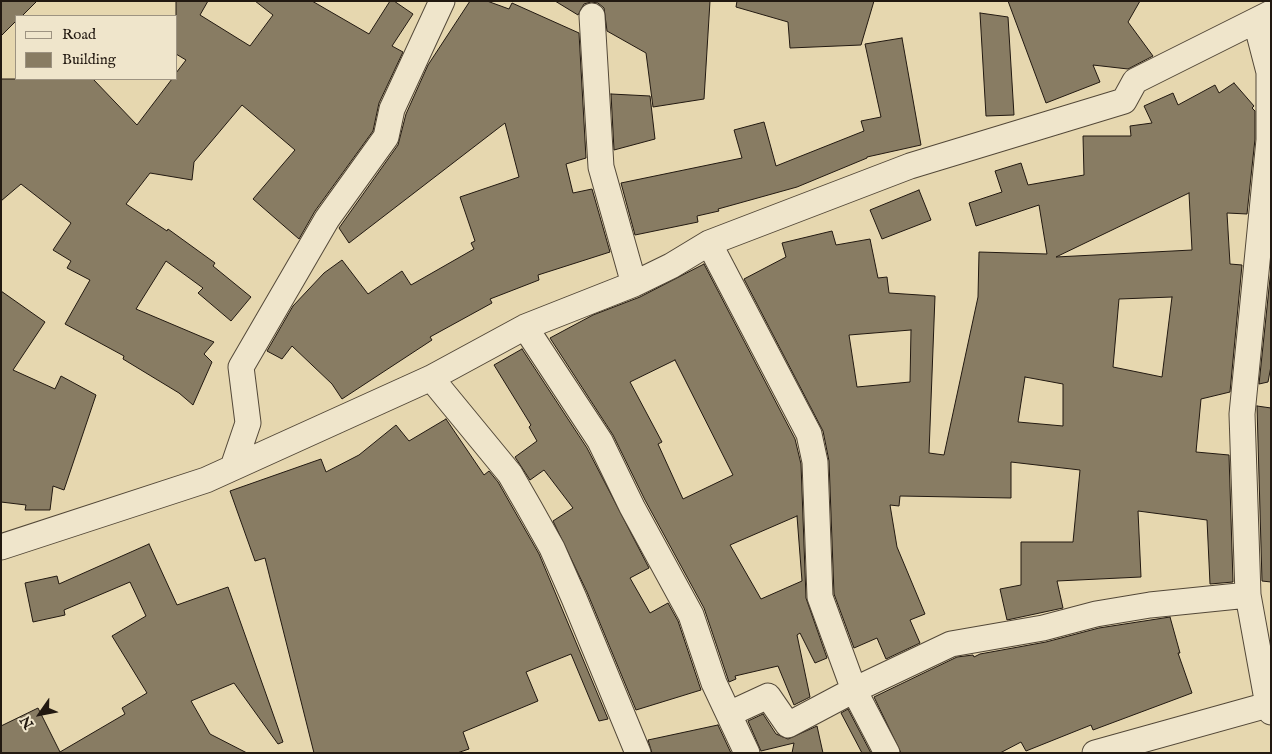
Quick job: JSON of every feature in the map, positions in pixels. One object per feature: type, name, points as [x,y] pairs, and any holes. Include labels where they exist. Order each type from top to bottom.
[{"type":"street","points":[[233,467],[248,423],[241,367],[327,219],[386,137],[392,109],[442,1]]},
{"type":"street","points":[[592,16],[601,167],[634,284]]},
{"type":"street","points":[[1,547],[196,483],[431,378],[526,327],[634,284],[671,266],[710,243],[910,166],[1124,101],[1135,81],[1264,18],[1269,72],[1269,140],[1242,414],[1248,595],[1270,707],[1095,753]]},
{"type":"street","points":[[710,243],[809,434],[815,462],[820,596],[854,690],[887,753]]},
{"type":"street","points":[[526,327],[600,441],[632,506],[691,615],[714,683],[746,753]]},
{"type":"street","points":[[431,378],[510,474],[552,548],[638,753]]},
{"type":"street","points":[[729,714],[768,696],[788,726],[854,690],[951,644],[1043,628],[1096,614],[1141,606],[1248,595]]},
{"type":"building","points":[[1,1],[37,1],[23,15],[15,15],[15,22],[1,36]]},
{"type":"building","points":[[176,1],[208,1],[200,15],[250,46],[273,15],[255,1],[312,1],[369,34],[390,1],[394,1],[413,14],[392,46],[403,52],[379,103],[373,131],[315,211],[299,239],[253,199],[295,150],[242,105],[194,162],[192,180],[150,173],[126,204],[167,231],[168,229],[215,263],[213,266],[251,297],[231,321],[198,293],[203,288],[166,261],[136,309],[214,342],[204,354],[212,362],[193,405],[179,393],[123,359],[124,356],[65,324],[90,280],[67,268],[71,261],[53,250],[71,223],[21,184],[1,201],[1,79],[94,80],[137,125],[171,80],[178,80],[178,70],[186,60],[178,55],[178,15],[176,15]]},
{"type":"building","points":[[470,1],[487,1],[509,9],[512,3],[579,33],[586,158],[566,164],[573,193],[592,189],[610,252],[538,275],[539,280],[490,299],[492,303],[430,337],[432,340],[342,399],[332,384],[292,346],[282,359],[267,351],[293,306],[324,273],[342,260],[368,294],[402,271],[411,285],[474,249],[471,243],[475,241],[460,197],[519,177],[505,123],[349,243],[339,228],[398,145],[406,114],[428,65]]},
{"type":"building","points":[[555,1],[710,1],[704,99],[653,107],[646,53],[607,31],[604,8],[598,3],[584,4],[578,15]]},
{"type":"building","points":[[737,1],[874,1],[861,45],[790,48],[788,22],[736,7]]},
{"type":"building","points":[[1008,1],[1140,1],[1128,22],[1153,56],[1128,69],[1093,65],[1100,82],[1046,103]]},
{"type":"building","points":[[980,13],[1008,17],[1014,115],[986,116]]},
{"type":"building","points":[[902,38],[921,145],[867,157],[797,187],[697,216],[698,222],[635,235],[621,183],[742,158],[734,130],[764,122],[776,166],[864,131],[861,121],[881,117],[865,44]]},
{"type":"building","points":[[1234,83],[1254,106],[1252,108],[1255,111],[1255,139],[1247,214],[1227,213],[1230,264],[1242,265],[1230,392],[1201,399],[1196,452],[1229,455],[1233,582],[1210,584],[1207,520],[1138,511],[1141,577],[1057,581],[1063,608],[1007,620],[1000,589],[1021,585],[1021,542],[1073,542],[1080,470],[1011,462],[1011,498],[900,496],[899,506],[890,505],[897,547],[925,614],[910,620],[920,643],[886,659],[877,638],[854,648],[834,594],[829,461],[823,431],[744,279],[786,257],[782,243],[832,231],[836,245],[870,239],[878,278],[887,277],[889,293],[935,296],[929,453],[944,455],[978,297],[979,252],[1047,254],[1039,205],[976,226],[969,203],[1002,192],[995,171],[1021,163],[1028,185],[1084,175],[1083,136],[1131,136],[1130,126],[1152,123],[1144,106],[1173,93],[1178,105],[1215,85],[1219,93]],"holes":[[[1189,193],[1192,250],[1056,257]],[[1172,297],[1162,377],[1113,367],[1119,299]],[[911,330],[910,382],[857,387],[849,335]],[[1025,377],[1063,384],[1063,426],[1018,422]]]},
{"type":"building","points":[[611,94],[650,96],[655,139],[614,150]]},
{"type":"building","points":[[919,190],[931,220],[882,239],[870,210]]},
{"type":"building","points":[[704,264],[795,439],[801,464],[806,598],[827,658],[815,663],[800,633],[797,635],[810,697],[794,705],[778,666],[735,676],[736,679],[729,682],[704,608],[645,500],[613,435],[550,338],[593,315],[640,297]],"holes":[[[675,360],[733,475],[683,499],[658,444],[662,442],[630,382]],[[797,516],[802,581],[761,599],[730,545]]]},
{"type":"building","points":[[1271,269],[1271,366],[1268,382],[1259,384]]},
{"type":"building","points":[[1,291],[45,322],[13,370],[55,389],[61,376],[96,395],[64,490],[53,486],[50,510],[25,510],[26,505],[1,502]]},
{"type":"building","points":[[522,349],[587,448],[649,568],[630,578],[650,613],[668,603],[678,621],[701,690],[636,710],[587,592],[553,521],[573,508],[544,470],[530,480],[515,457],[537,441],[529,427],[531,425],[494,365]]},
{"type":"building","points":[[1257,406],[1271,408],[1271,582],[1262,581]]},
{"type":"building","points":[[446,419],[484,475],[489,471],[498,482],[539,554],[608,719],[599,721],[571,654],[526,672],[538,701],[463,732],[469,749],[457,753],[314,753],[265,558],[255,561],[230,491],[321,459],[326,472],[359,455],[396,425],[409,441]]},
{"type":"building","points":[[149,544],[177,605],[228,587],[283,742],[278,744],[234,683],[191,701],[210,734],[247,753],[1,753],[1,726],[38,708],[60,752],[125,714],[122,708],[147,693],[112,636],[146,616],[130,582],[64,610],[65,615],[33,622],[25,583],[57,576],[59,584]]},
{"type":"building","points":[[1170,617],[1180,653],[1178,653],[1192,693],[1093,730],[1091,725],[1026,751],[1021,742],[1000,753],[901,753],[874,697],[957,657],[973,655],[974,657],[980,654],[1046,642],[1099,628]]},
{"type":"building","points":[[848,709],[871,753],[862,753],[841,713]]},
{"type":"building","points":[[763,714],[776,734],[788,739],[817,726],[823,753],[792,753],[794,743],[761,751],[748,721]]},
{"type":"building","points":[[718,725],[731,753],[652,753],[648,740]]}]
